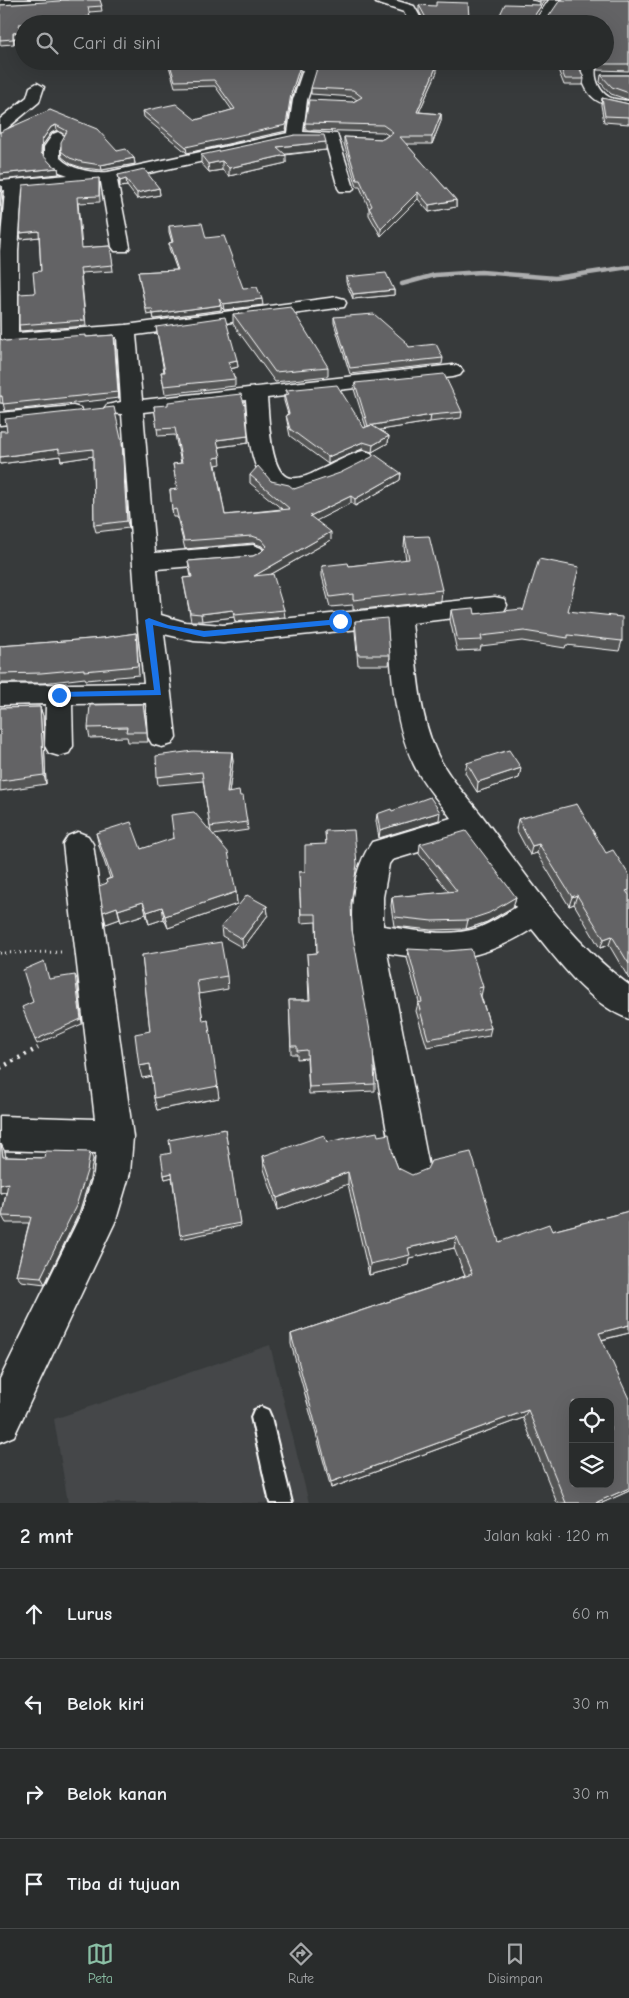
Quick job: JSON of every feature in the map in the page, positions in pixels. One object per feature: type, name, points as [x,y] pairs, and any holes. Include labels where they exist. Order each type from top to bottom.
[{"type":"street","points":[[0,4],[62,0]]},
{"type":"street","points":[[381,0],[409,9],[412,15]]},
{"type":"street","points":[[545,15],[556,0]]},
{"type":"street","points":[[295,136],[300,100],[310,70]]},
{"type":"street","points":[[588,70],[594,94],[604,100],[629,105]]},
{"type":"street","points":[[588,76],[604,76]]},
{"type":"street","points":[[0,127],[35,93],[9,101]]},
{"type":"street","points":[[300,100],[318,101]]},
{"type":"street","points":[[337,303],[126,331],[4,340],[9,251],[7,186],[101,178],[295,136],[339,138],[346,188]]},
{"type":"street","points":[[58,137],[50,153],[55,163],[101,178]]},
{"type":"street","points":[[101,178],[121,247]]},
{"type":"street","points":[[126,331],[149,620],[162,737]]},
{"type":"street","points":[[0,419],[132,407],[453,372]]},
{"type":"street","points":[[256,393],[264,462],[269,475],[278,482],[291,485],[311,482],[363,458]]},
{"type":"street","points":[[144,562],[253,553]]},
{"type":"street","points":[[149,620],[182,631],[223,634],[495,605]]},
{"type":"street","points":[[399,616],[408,699],[421,752],[428,765],[536,911],[565,946],[592,974],[629,1004]]},
{"type":"street","points":[[0,696],[158,693]]},
{"type":"street","points":[[58,746],[59,695]]},
{"type":"street","points":[[411,1166],[368,937],[368,897],[378,855],[386,850],[472,824]]},
{"type":"street","points":[[0,1422],[98,1220],[112,1173],[115,1136],[78,844]]},
{"type":"street","points":[[368,937],[432,945],[468,944],[496,934],[536,911]]},
{"type":"street","points":[[0,1133],[115,1136]]},
{"type":"lane","points":[[261,1417],[281,1503]]},
{"type":"path","points":[[0,953],[92,951]]},
{"type":"path","points":[[0,1068],[38,1048]]},
{"type":"shaded area","points":[[270,1345],[309,1503],[68,1503],[54,1419]]},
{"type":"building","points":[[100,0],[102,6],[88,7],[90,15],[15,15],[13,39],[0,40],[0,5]]},
{"type":"building","points":[[540,0],[545,0],[535,15],[500,15],[505,4],[540,5]]},
{"type":"building","points":[[560,0],[629,0],[629,64],[614,64],[614,15],[550,15]]},
{"type":"building","points":[[436,2],[468,3],[469,15],[424,15],[419,5],[436,6]]},
{"type":"building","points":[[172,70],[299,70],[291,94],[286,125],[186,147],[143,111],[176,104],[196,120],[235,109],[214,80],[175,81]]},
{"type":"building","points":[[316,70],[435,70],[417,112],[441,114],[432,137],[400,137],[456,200],[429,205],[418,192],[381,229],[369,208],[372,206],[360,180],[357,180],[344,137],[383,139],[393,132],[383,125],[305,123],[309,100],[353,102],[362,97],[353,90],[311,88]]},
{"type":"building","points":[[562,70],[580,70],[584,79],[565,79]]},
{"type":"building","points":[[601,75],[629,75],[629,93],[612,87]]},
{"type":"building","points":[[602,98],[629,104],[629,117],[605,116]]},
{"type":"building","points":[[50,110],[97,129],[117,151],[126,149],[134,158],[101,165],[70,158],[61,151],[61,142],[67,131],[56,125],[51,127],[42,140],[41,153],[52,165],[58,168],[0,174],[0,132]]},
{"type":"building","points":[[295,135],[324,135],[326,142],[277,147],[286,155],[229,168],[222,161],[208,164],[201,155]]},
{"type":"building","points":[[144,169],[159,188],[137,193],[126,179],[120,181],[118,175]]},
{"type":"building","points":[[99,178],[99,196],[77,197],[81,248],[110,246],[113,265],[80,268],[85,320],[19,325],[19,294],[35,293],[33,272],[41,271],[39,231],[20,233],[23,185]]},
{"type":"building","points":[[0,186],[2,186],[0,207]]},
{"type":"building","points":[[202,223],[206,238],[224,236],[243,288],[257,287],[262,299],[223,304],[219,299],[221,305],[153,314],[152,309],[146,309],[138,272],[178,270],[169,243],[173,242],[169,226]]},
{"type":"building","points":[[386,273],[394,290],[353,294],[346,277]]},
{"type":"building","points":[[291,307],[328,367],[275,372],[233,314]]},
{"type":"building","points":[[374,314],[406,342],[409,347],[436,344],[443,358],[350,368],[334,317]]},
{"type":"building","points":[[225,317],[237,360],[228,362],[235,379],[164,386],[161,372],[165,372],[156,327]]},
{"type":"building","points":[[86,335],[86,337],[114,335],[118,392],[3,404],[2,396],[0,396],[0,339],[6,341]]},
{"type":"building","points":[[444,374],[462,412],[431,415],[368,426],[355,383]]},
{"type":"building","points":[[337,385],[364,428],[371,425],[389,436],[373,445],[363,442],[328,457],[290,429],[286,415],[289,414],[284,395],[289,394],[286,390]]},
{"type":"building","points":[[241,394],[245,406],[248,436],[217,440],[221,457],[214,458],[225,515],[290,509],[250,475],[258,466],[271,481],[289,485],[294,489],[340,473],[372,457],[374,454],[401,473],[355,499],[351,496],[310,516],[331,532],[254,576],[273,574],[284,610],[235,615],[233,610],[201,614],[190,613],[183,578],[192,577],[188,561],[253,556],[267,546],[261,539],[252,536],[184,541],[176,509],[172,510],[170,490],[177,489],[173,464],[182,463],[175,428],[157,429],[154,406],[168,405],[168,402]]},
{"type":"building","points":[[114,407],[122,443],[127,521],[94,525],[93,449],[59,453],[59,449],[0,457],[0,431],[7,431],[5,419]]},
{"type":"building","points":[[429,536],[442,590],[353,600],[353,594],[330,597],[322,566],[348,563],[349,566],[409,559],[405,537]]},
{"type":"building","points":[[539,559],[579,567],[568,611],[622,617],[622,641],[568,635],[568,638],[524,631],[481,636],[482,640],[458,641],[451,610],[474,608],[475,614],[522,609],[523,611]]},
{"type":"building","points":[[387,618],[390,655],[358,655],[355,621]]},
{"type":"building","points":[[136,633],[138,666],[84,671],[84,669],[0,674],[0,646],[103,638]]},
{"type":"building","points":[[143,704],[147,732],[126,732],[127,727],[88,728],[90,705]]},
{"type":"building","points":[[40,707],[44,775],[0,781],[0,708]]},
{"type":"building","points":[[509,750],[521,768],[478,782],[467,763]]},
{"type":"building","points":[[193,751],[232,752],[227,793],[239,791],[240,796],[243,796],[247,822],[210,827],[202,772],[157,777],[156,756]]},
{"type":"building","points":[[430,797],[440,812],[380,830],[377,814],[391,809],[392,811]]},
{"type":"building","points":[[577,804],[606,853],[613,850],[629,875],[629,890],[626,891],[629,895],[629,964],[612,936],[604,939],[577,895],[572,897],[539,844],[532,846],[518,819]]},
{"type":"building","points":[[194,812],[228,852],[236,892],[165,916],[162,907],[147,912],[143,902],[118,910],[117,907],[103,912],[99,886],[107,883],[106,880],[112,878],[96,833],[131,822],[141,849],[174,838],[171,815]]},
{"type":"building","points":[[354,830],[357,864],[351,903],[352,930],[373,1048],[375,1084],[309,1087],[307,1050],[297,1051],[297,1046],[291,1046],[289,1000],[310,1000],[307,954],[317,953],[316,914],[301,914],[299,872],[305,872],[305,845],[326,844],[325,831]]},
{"type":"building","points":[[466,831],[516,897],[489,913],[468,920],[432,921],[395,917],[392,897],[457,891],[420,844]]},
{"type":"building","points":[[247,895],[267,906],[242,939],[221,927]]},
{"type":"building","points":[[221,942],[227,976],[197,981],[203,1021],[208,1020],[218,1086],[154,1098],[150,1064],[139,1066],[135,1034],[150,1031],[142,955]]},
{"type":"building","points":[[408,949],[447,951],[471,949],[483,987],[478,988],[491,1028],[428,1039],[418,1003],[422,1002]]},
{"type":"building","points":[[44,961],[49,979],[75,975],[81,1019],[35,1040],[22,1007],[33,1002],[23,970]]},
{"type":"building","points":[[225,1129],[240,1223],[180,1235],[172,1173],[164,1175],[161,1155],[171,1153],[169,1140]]},
{"type":"building","points":[[377,1132],[378,1136],[389,1134],[393,1155],[398,1168],[412,1175],[427,1169],[431,1161],[471,1152],[499,1242],[549,1224],[552,1231],[629,1211],[629,1325],[599,1333],[629,1399],[629,1488],[595,1503],[566,1503],[528,1410],[331,1482],[291,1334],[472,1274],[457,1237],[408,1248],[410,1255],[370,1264],[348,1172],[277,1198],[263,1156],[324,1135],[327,1142]]},
{"type":"building","points":[[1,1144],[3,1157],[45,1158],[46,1151],[90,1152],[87,1171],[76,1206],[41,1277],[16,1275],[31,1217],[2,1216],[8,1183],[0,1185]]},
{"type":"waterway","points":[[402,284],[435,275],[481,272],[555,278],[629,267]]},
{"type":"route","points":[[59,695],[158,693],[149,620],[166,627],[204,634],[223,634],[340,621]]}]
